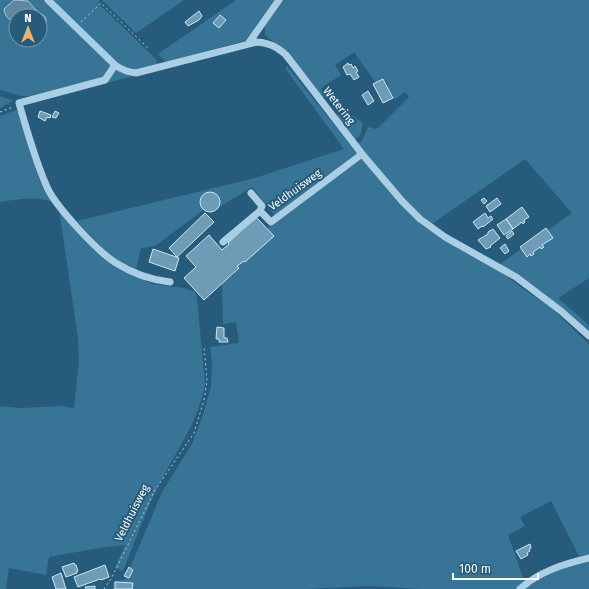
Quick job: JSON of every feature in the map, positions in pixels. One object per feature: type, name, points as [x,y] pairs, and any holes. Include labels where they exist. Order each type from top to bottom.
[{"type":"street","name":"Wetering","points":[[48,0],[115,65],[122,70],[136,73],[257,42],[271,44],[278,48],[286,55],[362,154],[402,201],[428,226],[516,277],[561,311],[589,336]]},
{"type":"street","points":[[248,44],[279,0]]},
{"type":"street","points":[[115,65],[105,80],[18,103],[47,188],[62,209],[94,245],[115,263],[155,281],[170,282]]},
{"type":"street","name":"Veldhuisweg","points":[[251,193],[262,206],[260,211],[271,222],[362,154]]},
{"type":"street","points":[[223,242],[260,211]]},
{"type":"street","points":[[520,589],[527,582],[545,572],[589,558]]},
{"type":"path","points":[[76,27],[101,3],[148,48]]},
{"type":"path","points":[[0,112],[13,107],[18,103]]},
{"type":"path","name":"Veldhuisweg","points":[[104,589],[118,567],[155,490],[194,433],[204,400],[207,380],[204,346]]},
{"type":"shaded area","points":[[0,0],[14,0],[6,7],[8,16],[8,48],[48,48],[48,8],[33,8],[26,0],[45,0],[110,64],[110,68],[103,78],[33,96],[21,96],[0,90]]},
{"type":"shaded area","points":[[14,0],[28,1],[34,8],[8,8],[8,18],[4,9]]},
{"type":"shaded area","points":[[52,0],[100,0],[98,3],[156,59],[158,64],[135,70],[118,65]]},
{"type":"shaded area","points":[[102,0],[184,0],[136,33]]},
{"type":"shaded area","points":[[236,0],[275,0],[248,40],[166,62],[158,54]]},
{"type":"shaded area","points":[[283,0],[589,0],[589,278],[558,298],[589,325],[589,335],[500,264],[572,213],[525,159],[432,224],[412,209],[357,144],[362,141],[368,127],[376,129],[379,127],[409,97],[405,92],[394,100],[385,79],[376,83],[354,52],[335,65],[341,75],[321,88],[323,98],[281,48],[265,35],[265,26]]},
{"type":"shaded area","points":[[287,66],[357,153],[274,215],[252,187],[210,213],[206,208],[155,246],[141,248],[136,270],[109,255],[77,221],[255,178],[344,149],[285,68]]},
{"type":"shaded area","points":[[118,70],[137,75],[106,83],[114,71]]},
{"type":"shaded area","points":[[0,96],[13,101],[0,108]]},
{"type":"shaded area","points":[[17,110],[40,181],[54,203],[41,199],[21,199],[0,202],[0,116]]},
{"type":"shaded area","points":[[335,114],[351,115],[363,123],[360,136],[354,140]]},
{"type":"shaded area","points":[[362,159],[413,217],[423,226],[461,250],[497,269],[549,306],[589,344],[589,554],[579,556],[551,501],[520,517],[525,526],[508,535],[524,580],[517,589],[420,589],[370,586],[306,589],[113,589],[114,581],[125,580],[162,492],[192,444],[203,415],[211,387],[212,364],[210,347],[239,343],[236,322],[223,324],[222,283],[224,280],[234,275],[235,254],[296,206]]},
{"type":"shaded area","points":[[59,209],[120,268],[153,284],[184,288],[195,292],[197,298],[205,383],[197,412],[185,438],[151,501],[123,571],[115,568],[125,545],[99,548],[49,557],[46,575],[9,568],[6,589],[0,589],[0,406],[21,408],[59,406],[74,408],[79,362],[78,338]]},
{"type":"shaded area","points":[[589,560],[589,589],[524,589],[540,576]]},
{"type":"building","points":[[199,11],[202,16],[199,20],[188,26],[185,22]]},
{"type":"building","points":[[220,15],[226,20],[219,28],[213,23]]},
{"type":"building","points":[[348,63],[349,65],[351,64],[353,68],[355,66],[358,71],[356,72],[359,77],[354,80],[350,74],[347,75],[343,67]]},
{"type":"building","points":[[383,79],[393,98],[383,103],[373,84]]},
{"type":"building","points":[[368,91],[374,101],[368,105],[362,95]]},
{"type":"building","points":[[40,111],[51,115],[50,118],[47,117],[45,121],[38,117]]},
{"type":"building","points":[[55,111],[59,113],[56,118],[52,117]]},
{"type":"building","points":[[210,192],[217,195],[220,202],[217,209],[210,212],[203,209],[200,202],[203,195]]},
{"type":"building","points":[[484,198],[487,201],[484,204],[481,200]]},
{"type":"building","points":[[497,198],[501,204],[490,212],[486,206]]},
{"type":"building","points":[[522,207],[529,217],[524,220],[525,222],[523,224],[522,222],[513,229],[506,219]]},
{"type":"building","points":[[205,213],[214,222],[177,257],[169,248]]},
{"type":"building","points":[[485,213],[488,218],[491,216],[493,219],[478,229],[473,222]]},
{"type":"building","points":[[256,217],[274,236],[245,262],[244,261],[237,266],[239,268],[204,300],[184,278],[196,267],[186,256],[209,235],[222,250]]},
{"type":"building","points":[[506,219],[513,229],[504,235],[497,225]]},
{"type":"building","points":[[546,228],[553,238],[542,245],[544,247],[541,249],[540,247],[533,252],[534,254],[531,256],[530,254],[527,257],[520,247]]},
{"type":"building","points":[[493,229],[500,238],[490,246],[491,247],[486,249],[478,240]]},
{"type":"building","points":[[512,231],[514,234],[508,239],[506,236]]},
{"type":"building","points":[[505,244],[509,251],[505,254],[500,248]]},
{"type":"building","points":[[153,249],[179,258],[175,271],[149,262]]},
{"type":"building","points":[[217,327],[224,328],[224,338],[227,338],[228,342],[219,342],[219,339],[216,339]]},
{"type":"building","points":[[530,544],[531,548],[527,553],[528,555],[521,559],[516,551]]},
{"type":"building","points":[[74,563],[78,571],[77,573],[66,577],[62,567]]},
{"type":"building","points":[[105,565],[109,577],[78,587],[74,577]]},
{"type":"building","points":[[129,567],[133,570],[129,578],[124,576]]},
{"type":"building","points":[[61,573],[66,589],[56,589],[52,577]]},
{"type":"building","points":[[115,582],[133,583],[132,589],[115,589]]},
{"type":"building","points":[[95,586],[95,589],[86,589],[85,587]]}]
